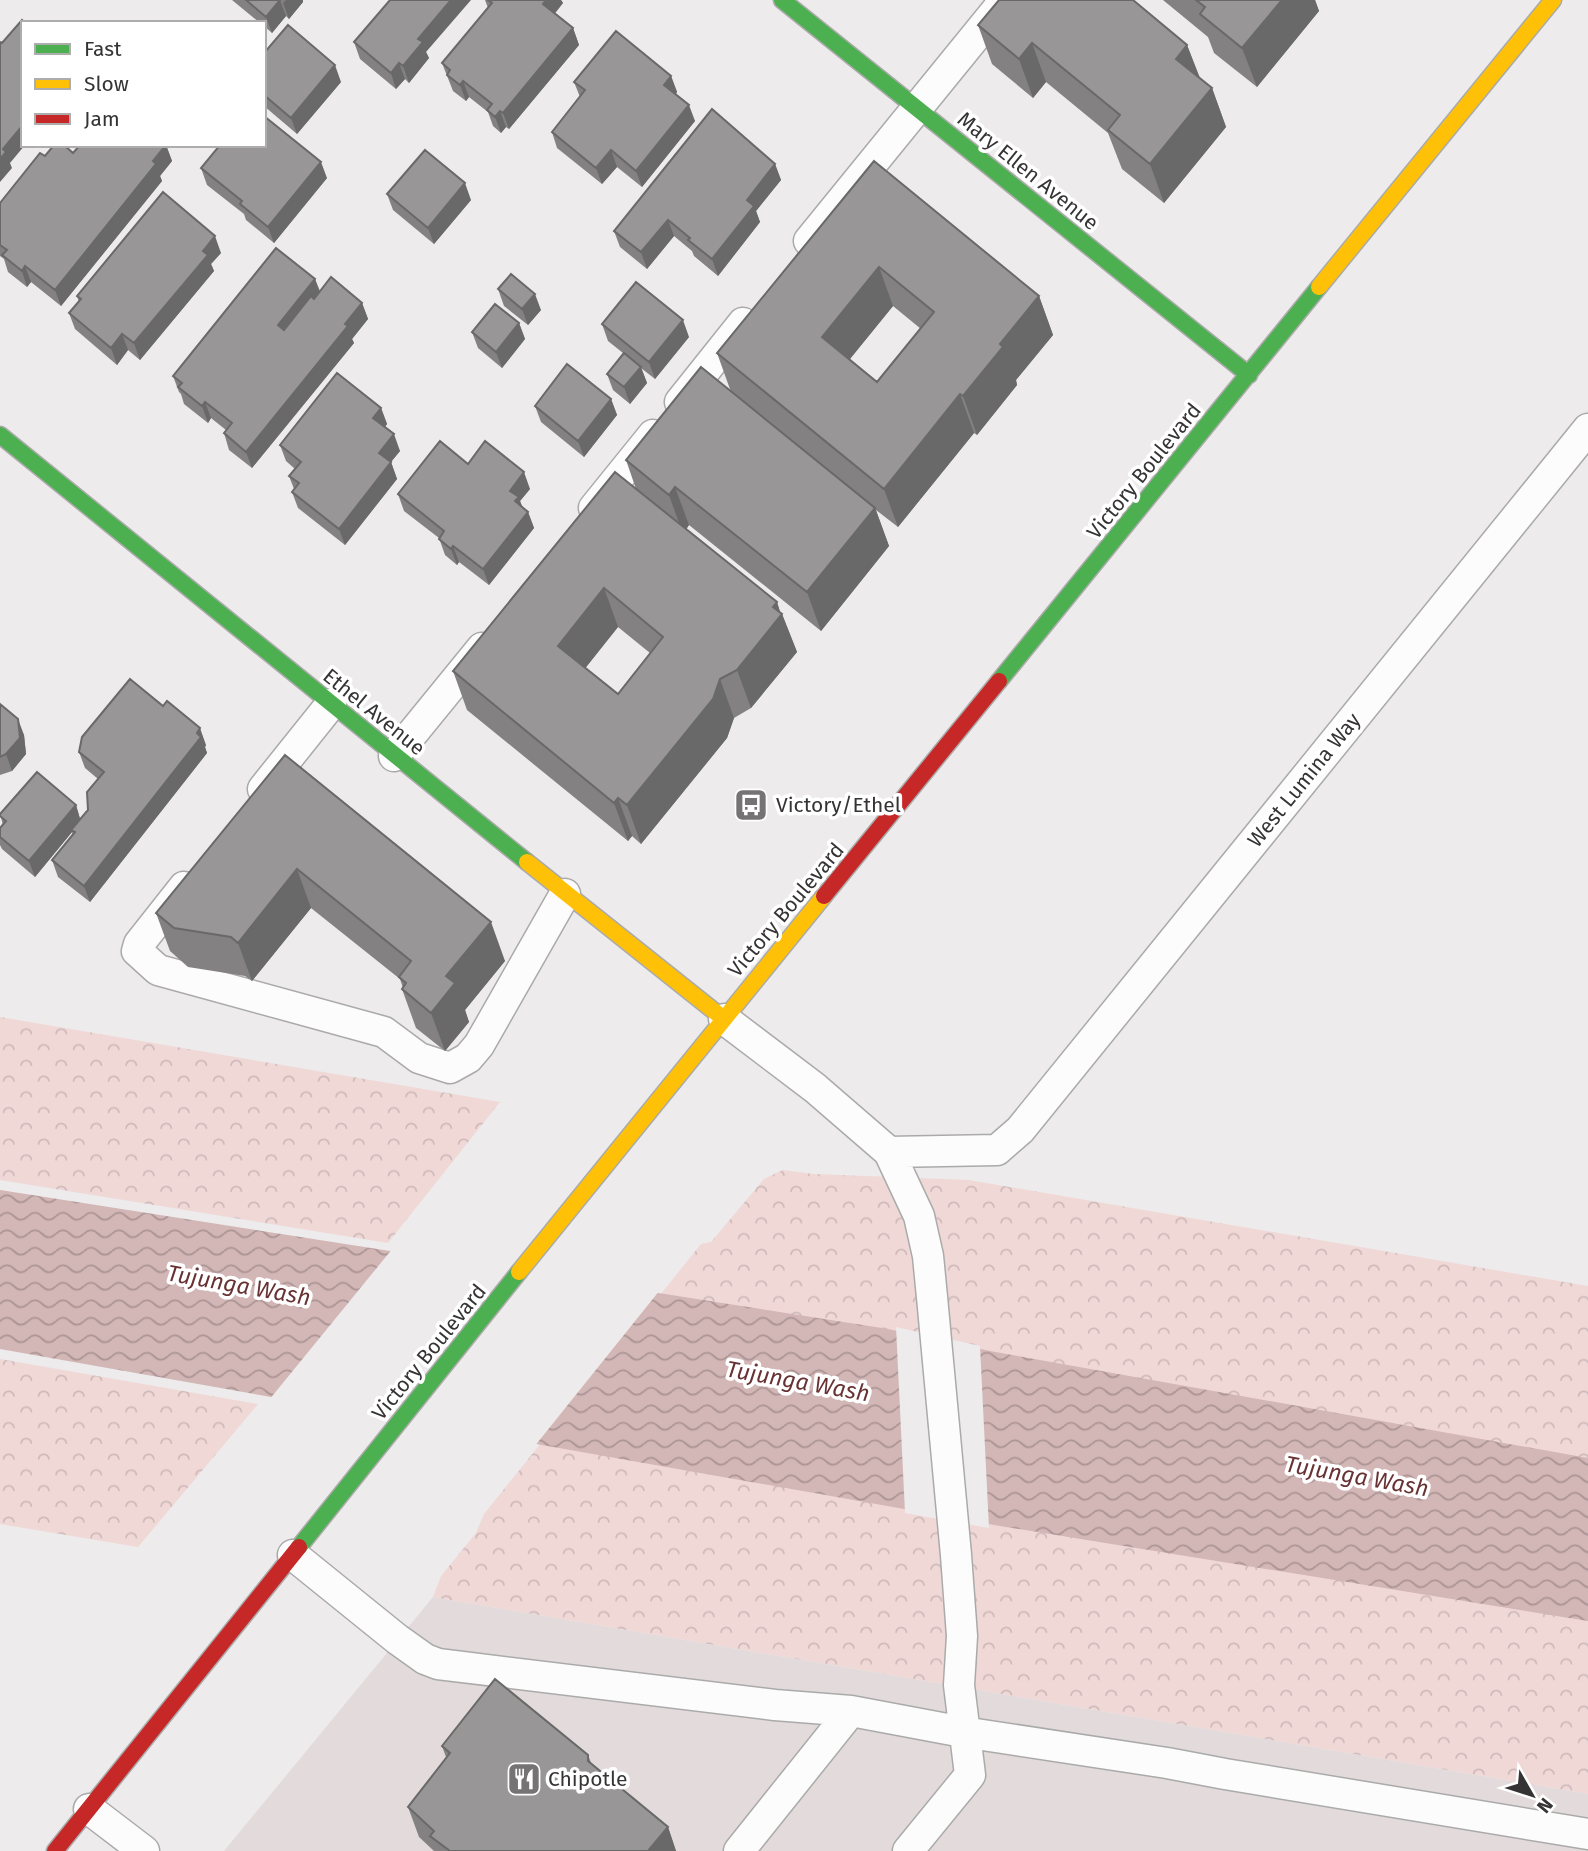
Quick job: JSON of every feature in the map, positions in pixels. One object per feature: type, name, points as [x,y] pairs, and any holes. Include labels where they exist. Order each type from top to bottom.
[{"type":"main road","name":"Mary Ellen Avenue","points":[[782,0],[1249,375]]},
{"type":"main road","name":"Victory Boulevard","points":[[55,1851],[593,1180],[1553,0]]},
{"type":"main road","name":"Ethel Avenue","points":[[0,435],[565,894],[724,1019]]},
{"type":"lane","points":[[788,268],[1004,0]]},
{"type":"lane","points":[[578,528],[762,300]]},
{"type":"lane","name":"West Lumina Way","points":[[889,1152],[997,1150],[1020,1130],[1588,429]]},
{"type":"lane","points":[[394,756],[499,626]]},
{"type":"lane","points":[[244,813],[331,704]]},
{"type":"lane","points":[[200,867],[139,943],[137,951],[158,970],[384,1032],[419,1058],[450,1068],[468,1058],[479,1045],[565,894]]},
{"type":"lane","points":[[724,1019],[815,1088],[889,1152],[919,1216],[928,1256],[956,1555],[962,1636],[959,1685],[970,1775],[908,1851]]},
{"type":"lane","points":[[293,1555],[397,1639],[425,1659],[438,1664],[775,1705],[850,1711],[963,1732],[1167,1763],[1588,1834]]},
{"type":"lane","points":[[739,1851],[850,1711]]},
{"type":"lane","points":[[89,1809],[144,1851]]},
{"type":"shaded area","points":[[433,1597],[1588,1794],[1588,1851],[224,1851]]},
{"type":"green space","points":[[0,1017],[500,1102],[388,1243],[0,1180]]},
{"type":"green space","points":[[783,1170],[813,1174],[969,1180],[1588,1286],[1588,1794],[433,1597],[441,1576],[476,1533],[484,1514],[701,1244],[711,1242],[764,1179]]},
{"type":"green space","points":[[0,1359],[258,1404],[138,1547],[0,1524]]},
{"type":"water","name":"Tujunga Wash","points":[[0,1190],[888,1329],[990,1351],[1588,1458],[1588,1621],[1000,1526],[0,1349]]},
{"type":"pier","points":[[393,1248],[660,1290],[534,1447],[269,1400]]},
{"type":"pier","points":[[896,1327],[980,1346],[989,1528],[905,1513]]},
{"type":"building","points":[[246,0],[280,0],[266,17]]},
{"type":"building","points":[[390,0],[451,0],[418,39],[423,42],[403,66],[399,63],[391,73],[354,42]]},
{"type":"building","points":[[488,0],[546,0],[543,4],[573,28],[503,113],[500,111],[495,117],[487,110],[492,104],[463,81],[460,85],[447,75],[450,70],[442,63],[492,3]]},
{"type":"building","points":[[999,0],[1133,0],[1187,45],[1176,59],[1212,88],[1150,164],[1108,130],[1120,115],[1032,43],[1019,59],[978,25]]},
{"type":"building","points":[[1196,0],[1282,0],[1242,48],[1200,14],[1205,7]]},
{"type":"building","points":[[21,21],[21,127],[3,149],[6,152],[0,159],[0,42],[2,43]]},
{"type":"building","points":[[288,25],[335,65],[291,118],[266,97],[266,51]]},
{"type":"building","points":[[616,31],[671,76],[664,85],[689,105],[636,171],[611,150],[596,168],[552,132],[585,90],[574,82]]},
{"type":"building","points":[[712,109],[775,164],[747,200],[754,206],[712,259],[668,220],[641,252],[614,231]]},
{"type":"building","points":[[266,118],[321,162],[268,227],[240,204],[242,201],[201,168],[218,147],[266,147]]},
{"type":"building","points":[[52,147],[66,147],[73,153],[78,147],[164,147],[153,161],[156,164],[55,290],[25,266],[22,271],[2,255],[7,250],[0,245],[0,203],[40,153],[45,156]]},
{"type":"building","points":[[425,150],[465,183],[428,228],[387,194]]},
{"type":"building","points":[[874,161],[1039,296],[1000,344],[1003,347],[963,396],[960,394],[884,489],[717,353]],"holes":[[[879,267],[934,312],[877,382],[822,337]]]},
{"type":"building","points":[[163,192],[215,236],[203,251],[208,255],[134,343],[122,334],[111,348],[69,313],[81,299],[77,296]]},
{"type":"building","points":[[276,248],[315,279],[278,325],[284,330],[311,296],[314,299],[331,277],[362,303],[345,324],[348,326],[246,452],[224,433],[232,423],[205,402],[202,406],[178,387],[182,383],[173,376]]},
{"type":"building","points":[[511,274],[535,294],[522,309],[498,289]]},
{"type":"building","points":[[636,282],[683,320],[649,362],[602,324]]},
{"type":"building","points":[[495,304],[519,323],[496,352],[472,332]]},
{"type":"building","points":[[624,353],[641,367],[624,387],[607,374]]},
{"type":"building","points":[[567,364],[611,399],[578,441],[535,406]]},
{"type":"building","points":[[701,367],[875,508],[807,592],[675,487],[669,495],[626,460]]},
{"type":"building","points":[[337,373],[381,408],[373,418],[394,434],[379,453],[391,462],[339,529],[292,492],[299,483],[289,476],[301,462],[280,445]]},
{"type":"building","points":[[440,441],[468,464],[485,441],[524,472],[510,491],[519,497],[515,501],[528,512],[483,569],[453,546],[451,549],[439,539],[444,531],[398,494]]},
{"type":"building","points":[[615,472],[777,602],[773,607],[782,614],[737,670],[720,679],[713,699],[627,805],[618,798],[614,803],[453,671]],"holes":[[[604,588],[663,637],[618,694],[558,646]]]},
{"type":"building","points":[[130,679],[163,706],[167,701],[200,728],[197,733],[201,737],[84,886],[52,860],[75,832],[71,830],[88,810],[87,792],[104,772],[79,752],[82,737]]},
{"type":"building","points":[[0,704],[18,719],[20,738],[0,757]]},
{"type":"building","points":[[285,755],[491,922],[446,976],[455,983],[431,1013],[402,989],[406,983],[399,977],[411,961],[297,869],[238,943],[231,937],[174,928],[156,913]]},
{"type":"building","points":[[37,772],[76,805],[29,861],[0,837],[0,828],[6,821],[0,814]]},
{"type":"building","name":"Chipotle","points":[[495,1679],[588,1755],[588,1761],[668,1827],[648,1851],[450,1851],[430,1836],[434,1831],[408,1807],[450,1753],[442,1746]]},
{"type":"traffic: fast","points":[[782,0],[1249,375]]},
{"type":"traffic: fast","points":[[999,681],[1319,287]]},
{"type":"traffic: fast","points":[[0,435],[527,862]]},
{"type":"traffic: fast","points":[[299,1547],[519,1272]]},
{"type":"traffic: slow","points":[[1319,287],[1553,0]]},
{"type":"traffic: slow","points":[[527,862],[724,1019]]},
{"type":"traffic: slow","points":[[519,1272],[824,896]]},
{"type":"traffic: jam","points":[[824,896],[999,681]]},
{"type":"traffic: jam","points":[[55,1851],[299,1547]]},
{"type":"place","name":"Victory/Ethel","points":[[751,805]]},
{"type":"place","name":"Chipotle","points":[[524,1779]]}]
